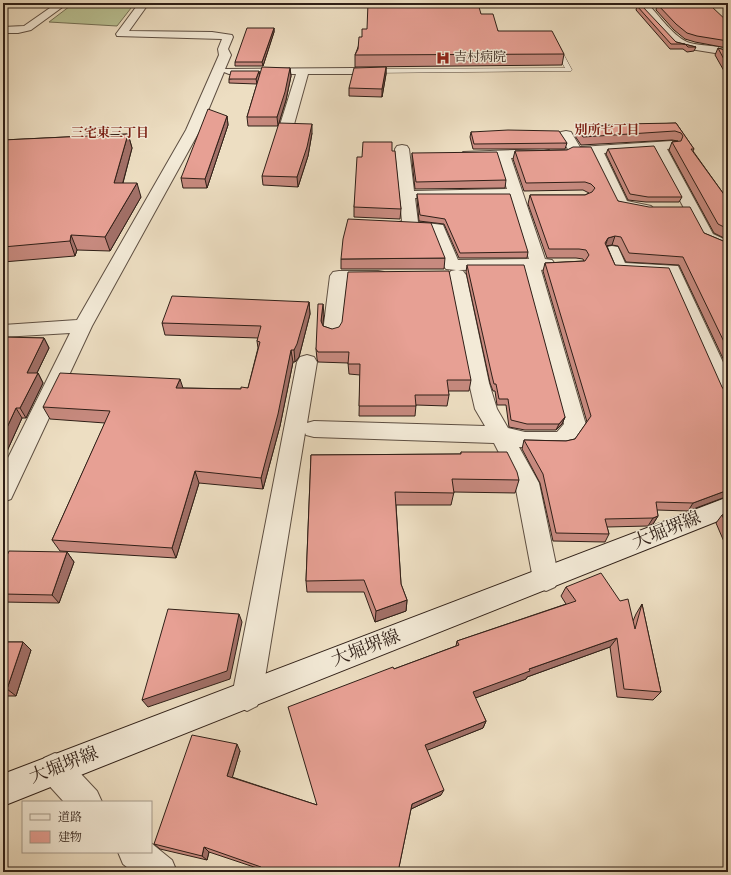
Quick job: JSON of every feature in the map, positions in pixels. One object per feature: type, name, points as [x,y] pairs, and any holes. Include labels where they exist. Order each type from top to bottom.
[{"type":"street","points":[[3,30],[18,30],[27,28],[63,3]]},
{"type":"street","points":[[3,492],[83,326],[193,130],[225,55],[223,49],[228,37],[212,35],[121,34],[144,3]]},
{"type":"street","points":[[642,3],[674,38],[684,44],[711,48],[728,54]]},
{"type":"street","points":[[218,71],[354,71]]},
{"type":"street","points":[[286,128],[303,71]]},
{"type":"street","points":[[566,135],[576,151],[665,145],[676,209],[707,237],[728,247]]},
{"type":"street","points":[[402,149],[411,227]]},
{"type":"street","points":[[595,149],[621,206],[676,209]]},
{"type":"street","points":[[452,155],[557,153]]},
{"type":"street","points":[[314,429],[500,435],[524,440],[563,440],[575,425],[535,265],[522,196],[503,154]]},
{"type":"street","points":[[419,194],[522,196]]},
{"type":"street","points":[[387,225],[437,228],[486,409],[526,483],[546,579]]},
{"type":"street","points":[[612,251],[618,268],[672,270],[728,395]]},
{"type":"street","points":[[450,272],[561,264]]},
{"type":"street","points":[[332,332],[339,276],[394,276]]},
{"type":"street","points":[[3,331],[83,326]]},
{"type":"street","points":[[247,696],[307,362]]},
{"type":"street","name":"大堀堺線","points":[[3,790],[728,507]]},
{"type":"street","points":[[55,770],[85,801]]},
{"type":"street","points":[[136,853],[160,872]]},
{"type":"lane","points":[[354,71],[569,70],[552,38]]},
{"type":"green space","points":[[74,3],[135,3],[117,26],[49,22]]},
{"type":"building","points":[[368,3],[449,3],[448,6],[479,7],[481,14],[493,14],[498,31],[552,31],[564,54],[355,55],[358,49],[359,37],[362,37],[362,29],[367,29]]},
{"type":"building","points":[[657,4],[672,4],[673,7],[711,6],[728,22],[728,41],[687,33]]},
{"type":"building","points":[[637,6],[642,6],[676,42],[684,44],[671,44]]},
{"type":"building","points":[[247,28],[274,28],[262,62],[235,62]]},
{"type":"building","points":[[685,44],[696,47],[688,47]]},
{"type":"building","points":[[718,48],[728,51],[728,67]]},
{"type":"building","points":[[262,67],[290,68],[285,92],[277,117],[247,117]]},
{"type":"building","points":[[386,67],[382,89],[349,88],[354,68]]},
{"type":"building","points":[[231,71],[259,71],[256,79],[229,79]]},
{"type":"building","points":[[208,109],[227,116],[205,179],[181,178]]},
{"type":"building","points":[[279,123],[312,124],[307,147],[297,177],[262,176]]},
{"type":"building","points":[[676,123],[694,149],[691,149],[728,200],[728,229],[718,224],[672,142],[681,141],[683,136],[681,133],[675,131],[583,137],[577,128],[622,124]]},
{"type":"building","points":[[508,130],[559,131],[567,143],[474,144],[471,132]]},
{"type":"building","points":[[128,134],[114,183],[137,183],[105,237],[71,235],[70,241],[3,247],[3,140]]},
{"type":"building","points":[[363,142],[392,142],[392,151],[395,151],[401,209],[354,207],[357,157],[362,157]]},
{"type":"building","points":[[654,146],[682,197],[648,197],[630,194],[608,149]]},
{"type":"building","points":[[573,147],[591,147],[618,201],[649,207],[690,207],[704,233],[728,243],[728,350],[683,257],[629,253],[621,237],[615,236],[608,238],[605,243],[615,265],[669,268],[722,387],[726,393],[728,393],[728,405],[724,405],[728,413],[728,490],[693,503],[656,502],[658,516],[653,518],[605,519],[609,534],[556,533],[543,474],[524,440],[566,441],[575,439],[591,416],[545,263],[585,261],[589,255],[586,250],[549,249],[530,195],[585,195],[592,192],[595,188],[591,184],[585,182],[526,183],[515,151],[567,150]]},
{"type":"building","points":[[497,152],[506,180],[416,182],[412,153]]},
{"type":"building","points":[[417,194],[510,194],[528,252],[460,253],[445,219],[420,215]]},
{"type":"building","points":[[348,219],[431,223],[445,258],[341,259],[343,239]]},
{"type":"building","points":[[467,265],[524,265],[565,417],[559,424],[527,424],[511,420],[508,399],[499,399],[496,384],[494,384]]},
{"type":"building","points":[[449,271],[471,380],[447,380],[449,395],[415,395],[416,406],[359,406],[360,364],[348,364],[349,352],[318,352],[316,349],[318,304],[323,304],[321,321],[323,326],[332,329],[339,327],[342,322],[348,272]]},
{"type":"building","points":[[172,296],[309,302],[297,344],[294,350],[291,350],[278,414],[261,478],[195,471],[172,548],[52,540],[110,411],[43,407],[60,373],[180,379],[176,388],[248,388],[260,342],[257,341],[261,326],[162,323]]},
{"type":"building","points":[[3,337],[44,338],[27,373],[38,373],[20,408],[16,408],[3,436]]},
{"type":"building","points":[[461,452],[507,452],[517,472],[519,480],[452,479],[454,493],[395,492],[401,584],[407,600],[376,611],[364,580],[306,581],[311,455],[461,454]]},
{"type":"building","points":[[728,513],[728,528],[722,515]]},
{"type":"building","points":[[9,551],[67,552],[52,595],[3,594],[3,565]]},
{"type":"building","points":[[601,573],[620,601],[628,599],[635,629],[642,604],[661,692],[624,689],[617,638],[529,669],[530,671],[473,692],[486,721],[425,745],[444,790],[412,804],[398,872],[300,872],[294,870],[294,872],[259,872],[261,867],[204,847],[202,856],[154,844],[192,735],[237,744],[227,776],[317,805],[288,707],[393,667],[394,669],[459,645],[457,641],[576,601],[566,587]]},
{"type":"building","points":[[168,609],[239,614],[227,671],[142,700]]},
{"type":"building","points":[[3,642],[23,642],[7,689],[3,689]]},
{"type":"place","name":"吉村病院","points":[[443,58]]},
{"type":"district","name":"別所七丁目","points":[[607,131]]},
{"type":"district","name":"三宅東三丁目","points":[[110,134]]}]
